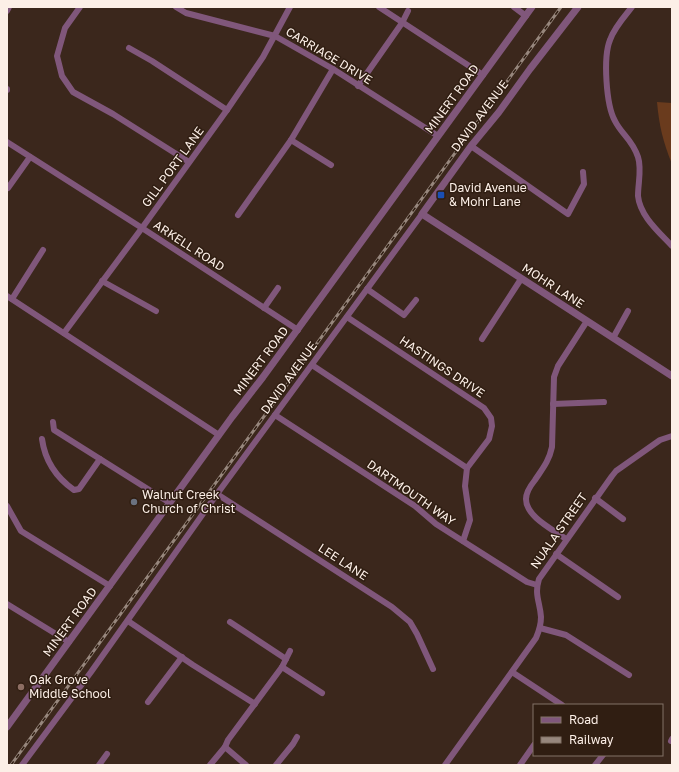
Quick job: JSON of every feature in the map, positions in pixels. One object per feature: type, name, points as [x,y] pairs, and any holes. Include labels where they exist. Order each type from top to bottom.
[{"type":"street","points":[[7,11],[9,7]]},
{"type":"street","points":[[80,7],[66,28],[60,42],[57,56],[62,76],[73,92],[113,114],[189,162]]},
{"type":"street","name":"CARRIAGE DRIVE","points":[[176,7],[186,13],[275,36],[333,70],[438,136]]},
{"type":"street","name":"GILL PORT LANE","points":[[64,333],[227,110],[263,57],[290,7]]},
{"type":"street","points":[[379,7],[483,75]]},
{"type":"street","points":[[514,7],[526,16]]},
{"type":"street","name":"MINERT ROAD","points":[[7,727],[219,435],[298,330],[532,7]]},
{"type":"street","name":"DAVID AVENUE","points":[[22,765],[128,620],[217,494],[471,146],[499,112],[578,7]]},
{"type":"street","points":[[632,7],[610,38],[607,50],[609,104],[611,113],[616,123],[631,141],[638,159],[638,197],[641,207],[648,219],[672,246]]},
{"type":"street","points":[[358,86],[402,23],[408,11]]},
{"type":"street","points":[[129,48],[152,61],[227,110]]},
{"type":"street","points":[[238,215],[291,140],[333,70]]},
{"type":"street","points":[[291,140],[331,165]]},
{"type":"street","name":"ARKELL ROAD","points":[[7,142],[298,330]]},
{"type":"street","points":[[471,146],[568,214],[584,184],[583,172]]},
{"type":"street","points":[[8,188],[30,157]]},
{"type":"street","name":"MOHR LANE","points":[[422,214],[672,376]]},
{"type":"street","points":[[43,250],[9,298],[219,435]]},
{"type":"street","points":[[482,339],[521,279]]},
{"type":"street","points":[[102,280],[156,312]]},
{"type":"street","points":[[264,308],[278,288]]},
{"type":"street","points":[[367,289],[404,315],[416,300]]},
{"type":"street","points":[[613,338],[628,310]]},
{"type":"street","name":"HASTINGS DRIVE","points":[[347,317],[484,408],[491,418],[492,426],[488,439],[467,468]]},
{"type":"street","points":[[566,539],[538,520],[530,510],[526,499],[530,486],[550,459],[552,448],[554,377],[558,366],[587,321]]},
{"type":"street","points":[[312,365],[467,468],[465,486],[470,520],[463,541]]},
{"type":"street","points":[[553,404],[604,402]]},
{"type":"street","name":"DARTMOUTH WAY","points":[[275,415],[415,506],[436,524],[526,582],[537,586]]},
{"type":"street","points":[[53,422],[54,430],[170,503]]},
{"type":"street","name":"NUALA STREET","points":[[445,765],[533,643],[540,628],[541,618],[536,591],[539,579],[566,539],[616,471],[660,440],[672,436]]},
{"type":"street","points":[[42,439],[44,450],[53,470],[64,483],[74,490],[79,489],[100,459]]},
{"type":"street","name":"LEE LANE","points":[[217,494],[392,607],[410,622],[433,670]]},
{"type":"street","points":[[595,498],[623,519]]},
{"type":"street","points":[[7,506],[21,531],[110,586]]},
{"type":"street","points":[[556,554],[618,597]]},
{"type":"street","points":[[7,604],[69,642]]},
{"type":"street","points":[[128,620],[255,704]]},
{"type":"street","points":[[230,622],[286,659]]},
{"type":"street","points":[[540,628],[566,635],[629,675]]},
{"type":"street","points":[[210,765],[225,747],[228,740],[282,667],[290,652]]},
{"type":"street","points":[[148,702],[182,657]]},
{"type":"street","points":[[282,667],[322,693]]},
{"type":"street","points":[[512,672],[560,704]]},
{"type":"street","points":[[276,765],[297,737]]},
{"type":"street","points":[[520,765],[533,746]]},
{"type":"street","points":[[225,747],[246,765]]},
{"type":"street","points":[[99,765],[107,754]]},
{"type":"street","points":[[596,765],[602,756]]},
{"type":"shaded area","points":[[657,102],[672,103],[672,164],[662,133]]},
{"type":"railway","points":[[11,765],[561,7]]},
{"type":"place","name":"David Avenue & Mohr Lane","points":[[441,195]]},
{"type":"place","name":"Walnut Creek Church of Christ","points":[[134,502]]},
{"type":"place","name":"Oak Grove Middle School","points":[[21,687]]}]
